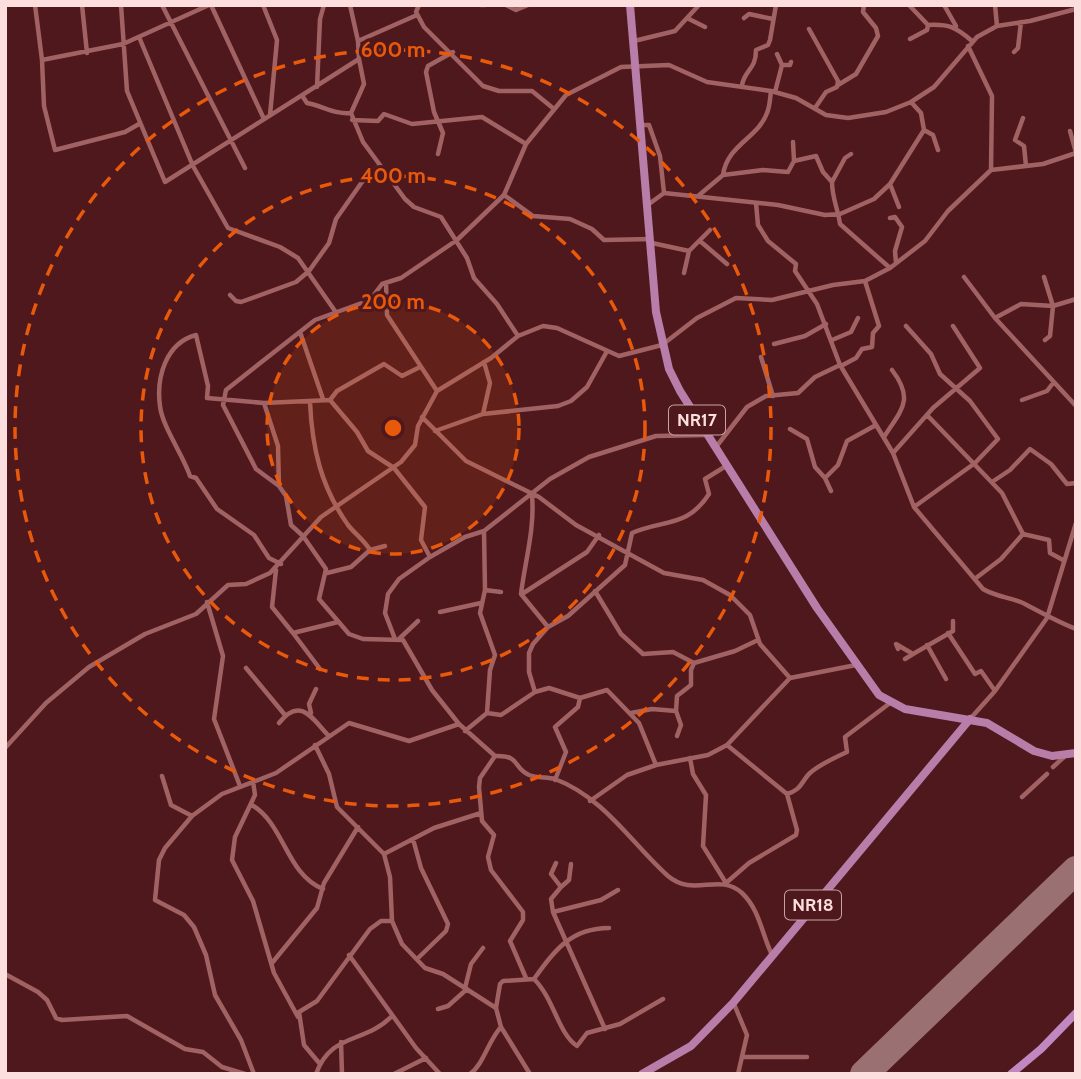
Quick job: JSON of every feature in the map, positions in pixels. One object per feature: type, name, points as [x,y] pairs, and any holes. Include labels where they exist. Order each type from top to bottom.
[{"type":"highway","points":[[1011,1074],[1041,1049],[1076,1013]]},
{"type":"main road","name":"NR17","points":[[630,5],[649,204],[656,312],[662,345],[673,378],[714,449],[872,688],[890,703],[926,714],[987,723],[1034,751],[1052,756],[1072,754]]},
{"type":"main road","name":"NR18","points":[[642,1074],[656,1071],[691,1046],[733,1003],[970,719]]},
{"type":"street","points":[[35,5],[44,106],[55,150],[125,132],[139,124]]},
{"type":"street","points":[[82,5],[87,53]]},
{"type":"street","points":[[121,5],[127,90],[162,180],[168,182],[359,59]]},
{"type":"street","points":[[162,5],[244,168]]},
{"type":"street","points":[[42,60],[123,44],[210,5],[264,119]]},
{"type":"street","points":[[263,5],[277,40],[270,115]]},
{"type":"street","points":[[317,88],[320,19],[324,5]]},
{"type":"street","points":[[350,5],[364,84],[351,113],[352,120],[380,166],[405,199],[414,207],[441,217],[457,240],[474,278],[497,304],[518,336]]},
{"type":"street","points":[[419,5],[417,15],[424,27],[490,90],[532,92],[554,109]]},
{"type":"street","points":[[506,5],[516,10],[528,5]]},
{"type":"street","points":[[633,41],[675,32],[699,5]]},
{"type":"street","points":[[742,85],[743,78],[754,67],[756,50],[768,45],[776,5]]},
{"type":"street","points":[[815,108],[826,92],[856,74],[878,36],[876,28],[863,12],[864,5]]},
{"type":"street","points":[[909,5],[928,25],[947,24],[956,27]]},
{"type":"street","points":[[944,5],[956,27],[970,43],[992,96],[991,170]]},
{"type":"street","points":[[995,5],[997,26]]},
{"type":"street","points":[[327,573],[303,536],[291,525],[286,496],[279,486],[251,463],[226,415],[223,398],[231,385],[300,332],[335,311],[370,300],[386,283],[401,278],[457,240],[504,195],[526,144],[566,95],[621,67],[669,65],[713,83],[742,85],[796,98],[826,115],[848,118],[886,112],[911,102],[934,87],[970,43],[997,26],[1076,9]]},
{"type":"street","points":[[744,18],[749,14],[773,19]]},
{"type":"street","points":[[358,41],[417,15]]},
{"type":"street","points":[[689,19],[705,27]]},
{"type":"street","points":[[1014,52],[1018,48],[1021,22]]},
{"type":"street","points":[[910,39],[927,30],[928,25]]},
{"type":"street","points":[[809,29],[816,46],[834,69],[838,85]]},
{"type":"street","points":[[139,37],[193,166],[229,228],[280,247],[298,258],[335,311]]},
{"type":"street","points":[[438,154],[443,138],[426,72],[428,66],[453,52]]},
{"type":"street","points":[[698,197],[723,175],[733,150],[752,133],[768,112],[782,65],[777,54]]},
{"type":"street","points":[[782,65],[787,66],[792,62]]},
{"type":"street","points":[[303,97],[307,103],[326,107],[339,114],[351,113]]},
{"type":"street","points":[[649,204],[664,193],[778,205],[825,215],[841,214],[874,199],[890,184],[924,130],[921,113],[911,102]]},
{"type":"street","points":[[352,120],[377,121],[384,114],[398,117],[408,124],[482,117],[526,144]]},
{"type":"street","points":[[1023,117],[1015,140],[1024,146],[1026,166]]},
{"type":"street","points":[[642,125],[649,125],[660,156],[664,193]]},
{"type":"street","points":[[924,130],[933,135],[938,150]]},
{"type":"street","points":[[5,748],[47,703],[89,667],[145,634],[196,614],[228,585],[251,583],[281,564],[303,536],[335,506],[394,468],[415,445],[422,417],[437,390],[484,362],[518,336],[542,326],[557,328],[619,356],[662,345],[697,318],[736,298],[772,300],[833,285],[865,281],[896,264],[925,241],[948,211],[991,170],[1043,164],[1076,153],[1070,131]]},
{"type":"street","points":[[723,175],[763,170],[788,172],[794,161],[793,142]]},
{"type":"street","points":[[851,154],[845,158],[832,182],[832,198],[841,214],[840,223],[890,268]]},
{"type":"street","points":[[794,161],[816,156],[823,172],[832,182]]},
{"type":"street","points":[[230,295],[241,302],[296,282],[309,271],[329,243],[336,219],[362,182],[380,166]]},
{"type":"street","points":[[890,184],[899,207]]},
{"type":"street","points":[[504,195],[533,216],[570,219],[592,229],[604,240],[652,241],[675,245],[689,251]]},
{"type":"street","points":[[756,203],[758,225],[768,241],[792,259],[795,271],[811,292],[826,324],[840,365],[893,453],[914,507],[983,589],[1023,603],[1047,618],[1076,629]]},
{"type":"street","points":[[890,218],[895,217],[902,227],[895,251],[896,264]]},
{"type":"street","points":[[684,273],[689,251],[710,230]]},
{"type":"street","points":[[700,241],[727,264]]},
{"type":"street","points":[[964,277],[995,318],[1076,406]]},
{"type":"street","points":[[1044,277],[1053,306],[1050,336],[1045,340]]},
{"type":"street","points":[[714,449],[747,408],[766,396],[798,393],[815,377],[856,358],[862,349],[872,348],[873,333],[879,326],[865,281]]},
{"type":"street","points":[[386,283],[387,315],[419,367],[437,390]]},
{"type":"street","points":[[995,318],[1021,304],[1053,306],[1076,299]]},
{"type":"street","points":[[832,340],[851,332],[858,318]]},
{"type":"street","points":[[774,344],[805,336],[826,324]]},
{"type":"street","points":[[906,326],[931,354],[940,374],[970,401],[997,436],[997,442],[975,463],[914,507]]},
{"type":"street","points":[[893,453],[927,415],[980,365],[953,326]]},
{"type":"street","points":[[300,332],[327,400],[357,432],[368,451],[394,468],[425,507],[421,540],[430,557]]},
{"type":"street","points":[[281,564],[269,558],[254,536],[217,509],[196,478],[190,476],[160,407],[163,372],[170,349],[196,335],[208,386],[207,398],[264,404],[327,400],[337,391],[384,364],[402,376],[419,367]]},
{"type":"street","points":[[435,431],[483,414],[558,406],[571,401],[587,387],[606,352]]},
{"type":"street","points":[[761,357],[773,396]]},
{"type":"street","points":[[483,414],[490,383],[484,362]]},
{"type":"street","points":[[883,437],[905,403],[905,392],[892,370]]},
{"type":"street","points":[[1022,400],[1047,391],[1053,383]]},
{"type":"street","points":[[310,402],[321,477],[335,506],[370,550]]},
{"type":"street","points":[[264,404],[278,446],[279,486]]},
{"type":"street","points":[[927,415],[1010,503],[1023,534]]},
{"type":"street","points":[[422,417],[466,461],[532,494],[576,525],[664,573],[703,580],[730,595],[750,615],[758,640],[790,678]]},
{"type":"street","points":[[825,478],[838,465],[847,442],[876,425]]},
{"type":"street","points":[[790,429],[807,439],[815,467],[825,478],[831,491]]},
{"type":"street","points":[[397,639],[385,613],[388,594],[399,579],[430,557],[465,537],[484,531],[561,472],[610,450],[656,436],[707,435]]},
{"type":"street","points":[[992,482],[1010,470],[1030,449],[1051,464],[1067,484],[1076,483]]},
{"type":"street","points":[[536,692],[530,681],[529,653],[548,627],[568,616],[625,565],[630,554],[632,533],[680,522],[700,508],[709,494],[705,479],[726,466]]},
{"type":"street","points":[[532,494],[534,521],[526,549],[521,594],[548,627]]},
{"type":"street","points":[[970,719],[995,691],[1047,618],[1076,523]]},
{"type":"street","points":[[465,731],[486,713],[495,649],[480,613],[485,590],[484,531]]},
{"type":"street","points":[[976,578],[1001,559],[1023,534]]},
{"type":"street","points":[[1023,534],[1049,540],[1050,553],[1063,560]]},
{"type":"street","points":[[521,594],[587,552],[598,535]]},
{"type":"street","points":[[327,573],[351,568],[370,550],[385,546]]},
{"type":"street","points":[[276,568],[272,607],[320,669]]},
{"type":"street","points":[[327,573],[319,599],[338,622],[355,636],[403,640],[428,684],[465,731],[495,756],[509,755],[531,776],[555,779],[590,801],[624,826],[651,858],[682,886],[726,883],[749,863],[796,835],[788,794],[727,745]]},
{"type":"street","points":[[485,590],[501,592]]},
{"type":"street","points":[[595,591],[612,622],[639,652],[649,655],[673,652],[694,663],[735,651],[758,640]]},
{"type":"street","points":[[207,602],[223,656],[214,719],[240,786]]},
{"type":"street","points":[[440,612],[481,603]]},
{"type":"street","points":[[397,639],[418,621]]},
{"type":"street","points":[[905,659],[953,631],[953,621]]},
{"type":"street","points":[[293,633],[338,622]]},
{"type":"street","points":[[948,633],[975,674],[981,671],[995,691]]},
{"type":"street","points":[[898,649],[896,644],[913,654]]},
{"type":"street","points":[[927,645],[946,679]]},
{"type":"street","points":[[677,737],[681,725],[676,711],[677,696],[691,685],[694,663]]},
{"type":"street","points":[[590,801],[616,781],[656,765],[715,752],[727,745],[790,678],[856,665]]},
{"type":"street","points":[[246,668],[285,715]]},
{"type":"street","points":[[486,713],[502,715],[536,692],[553,688],[580,698],[607,690],[639,723],[656,765]]},
{"type":"street","points":[[316,689],[309,704],[312,713],[329,736]]},
{"type":"street","points":[[555,779],[566,752],[555,727],[578,708],[580,698]]},
{"type":"street","points":[[788,794],[802,786],[808,775],[819,769],[826,760],[847,752],[845,737],[890,703]]},
{"type":"street","points":[[630,713],[652,709],[676,711]]},
{"type":"street","points":[[279,723],[285,715],[304,710],[312,713]]},
{"type":"street","points":[[254,1074],[241,1040],[215,995],[201,940],[184,915],[159,904],[153,894],[157,869],[165,848],[192,816],[210,800],[276,773],[353,722],[403,739],[416,740],[459,724]]},
{"type":"street","points":[[315,745],[329,774],[335,803],[384,854],[390,877],[392,921],[402,944],[425,968],[443,974],[496,1008]]},
{"type":"street","points":[[1054,767],[1058,760],[1072,754]]},
{"type":"street","points":[[495,756],[480,778],[482,821],[494,835],[488,858],[491,870],[523,912],[523,920],[510,941],[526,978]]},
{"type":"street","points":[[690,758],[693,774],[706,794],[703,846],[726,883],[744,895],[754,909],[772,955]]},
{"type":"street","points":[[1022,797],[1047,774]]},
{"type":"street","points":[[162,776],[171,805],[192,816]]},
{"type":"street","points":[[253,781],[255,795],[235,836],[232,860],[253,901],[271,963],[298,1017],[304,1045],[320,1064]]},
{"type":"street","points":[[252,805],[266,816],[294,859],[300,875],[323,889]]},
{"type":"street","points":[[384,854],[435,828],[481,813]]},
{"type":"street","points":[[271,963],[317,908],[324,883],[358,827]]},
{"type":"street","points":[[413,839],[421,868],[448,925],[446,931],[417,959]]},
{"type":"street","points":[[556,863],[551,874],[561,887]]},
{"type":"street","points":[[571,864],[569,880],[551,899],[553,912],[605,1029]]},
{"type":"street","points":[[553,912],[601,900],[618,890]]},
{"type":"street","points":[[298,1017],[299,1012],[317,1001],[337,976],[349,955],[376,923],[392,921]]},
{"type":"street","points":[[534,979],[564,941],[592,928],[609,928]]},
{"type":"street","points":[[438,1009],[448,1006],[466,989],[471,964],[483,948]]},
{"type":"street","points":[[349,955],[392,1016],[440,1074]]},
{"type":"street","points":[[5,974],[38,992],[47,1000],[56,1018],[62,1020],[127,1016],[185,1049],[203,1052],[222,1067],[245,1074]]},
{"type":"street","points":[[530,1074],[501,1027],[496,1008],[500,984],[526,978],[534,979],[551,1000],[570,1042],[577,1046],[587,1033],[605,1029],[663,999]]},
{"type":"street","points":[[733,1003],[747,1035],[738,1074]]},
{"type":"street","points":[[316,1074],[330,1049],[341,1042],[376,1031],[392,1016]]},
{"type":"street","points":[[470,1074],[476,1070],[493,1035],[501,1027]]},
{"type":"street","points":[[341,1042],[342,1074]]},
{"type":"street","points":[[741,1057],[807,1057]]},
{"type":"street","points":[[394,1074],[426,1058]]},
{"type":"runway","points":[[864,1074],[1076,870]]}]
